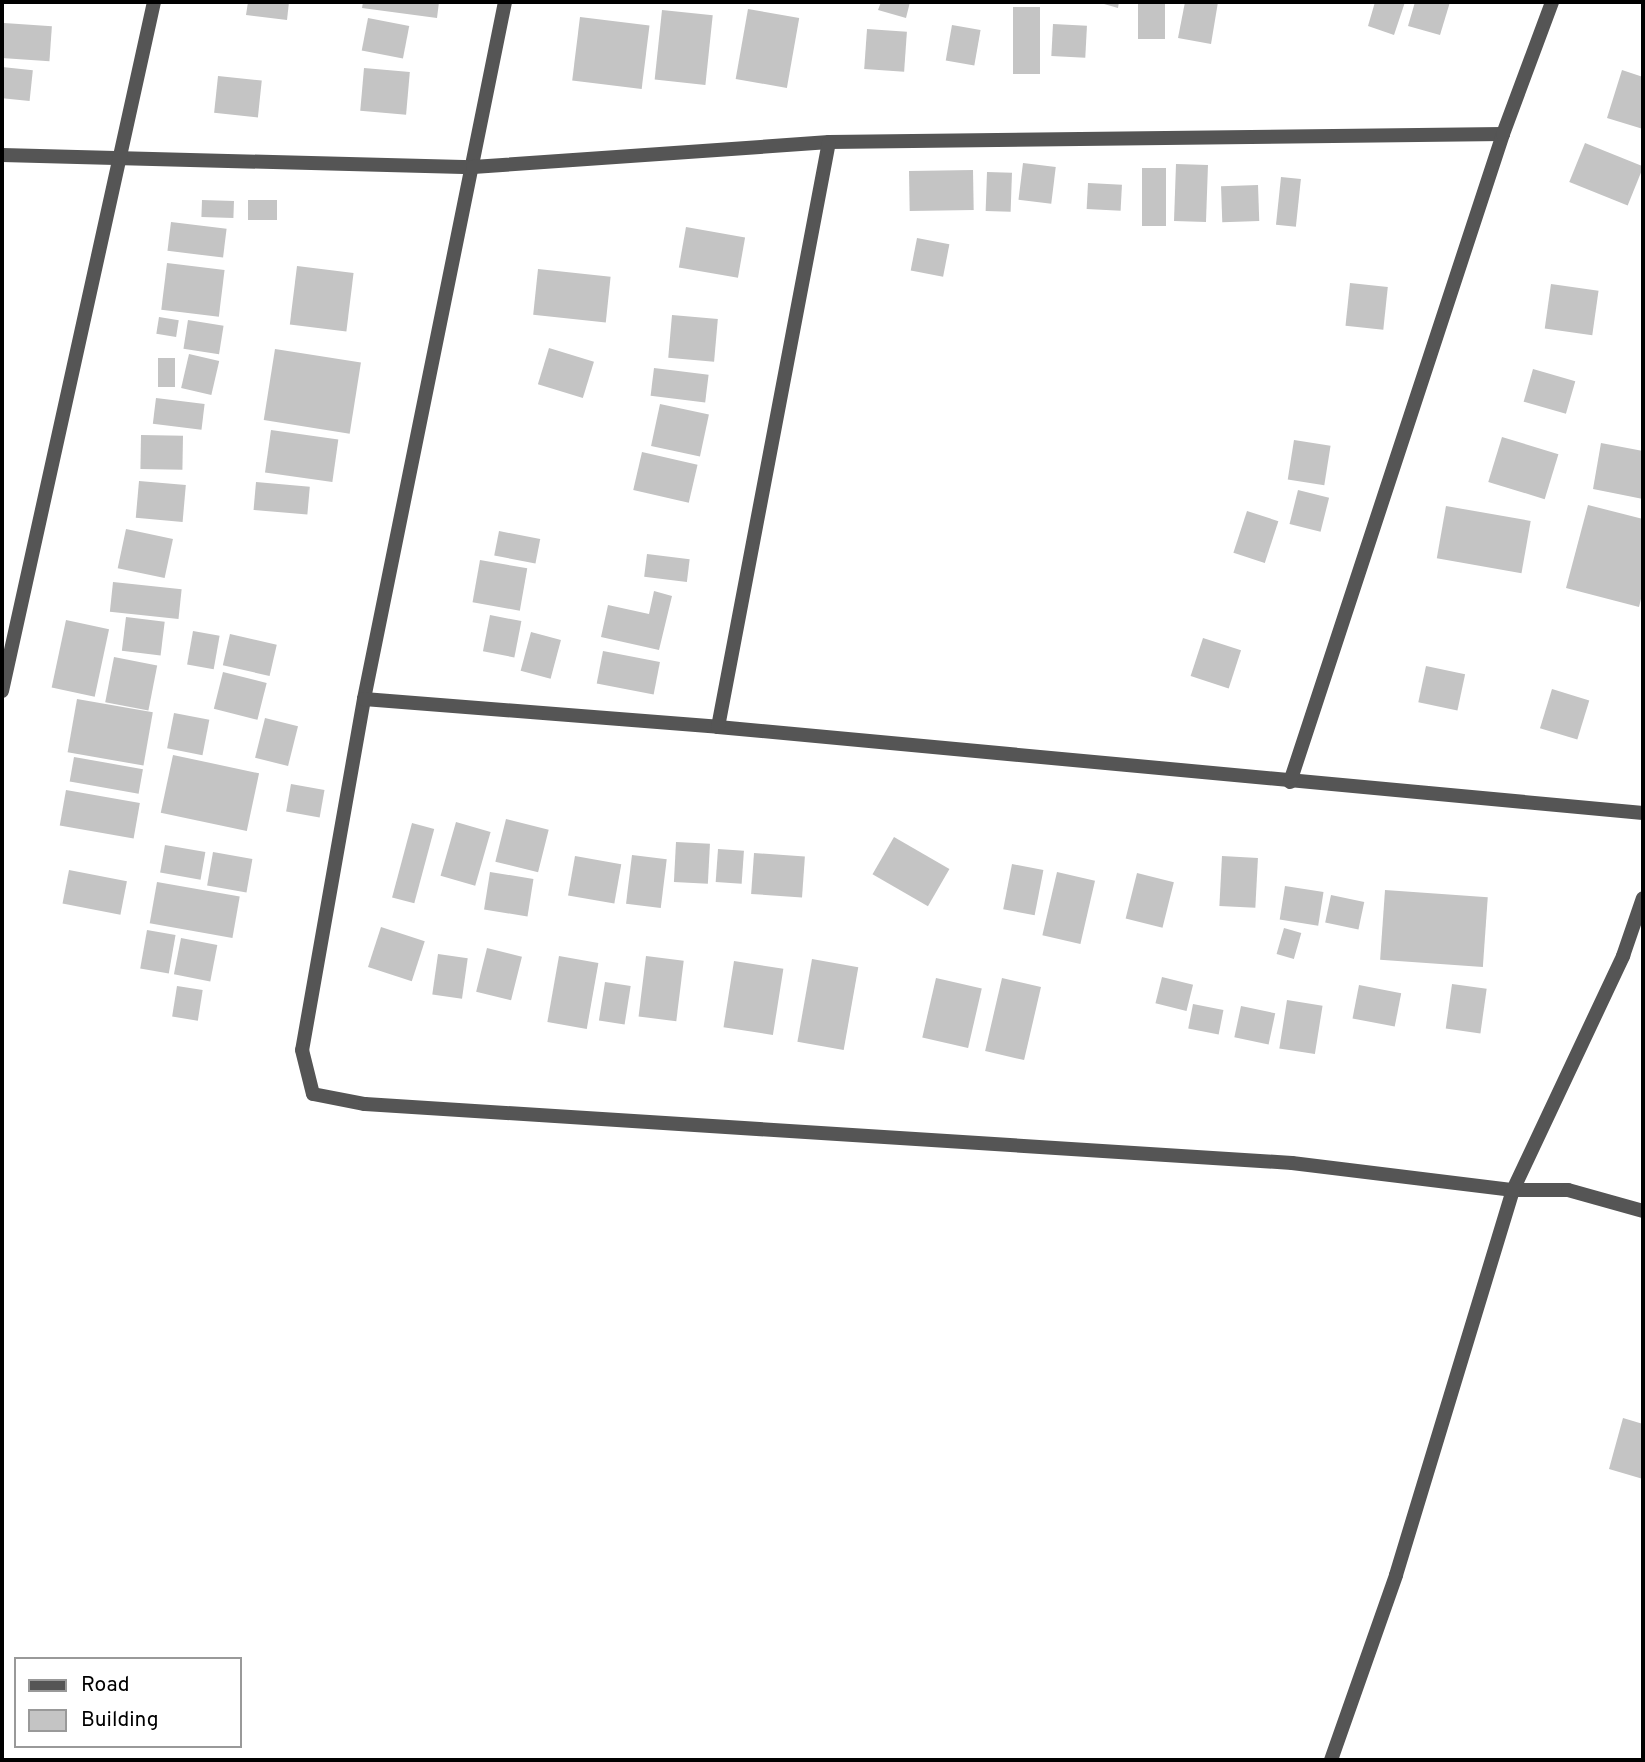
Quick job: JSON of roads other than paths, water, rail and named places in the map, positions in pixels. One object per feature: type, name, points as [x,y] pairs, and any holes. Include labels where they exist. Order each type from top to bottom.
[{"type":"street","points":[[2,691],[154,2]]},
{"type":"street","points":[[505,2],[364,699],[302,1050],[313,1094],[365,1104],[1292,1163],[1513,1191],[1568,1190],[1643,1211]]},
{"type":"street","points":[[1290,782],[1503,134],[1552,2]]},
{"type":"street","points":[[2,155],[473,167],[829,142],[1503,134]]},
{"type":"street","points":[[718,727],[829,142]]},
{"type":"street","points":[[364,699],[718,727],[1643,813]]},
{"type":"street","points":[[1331,1760],[1396,1575],[1513,1191],[1623,956],[1643,898]]}]
